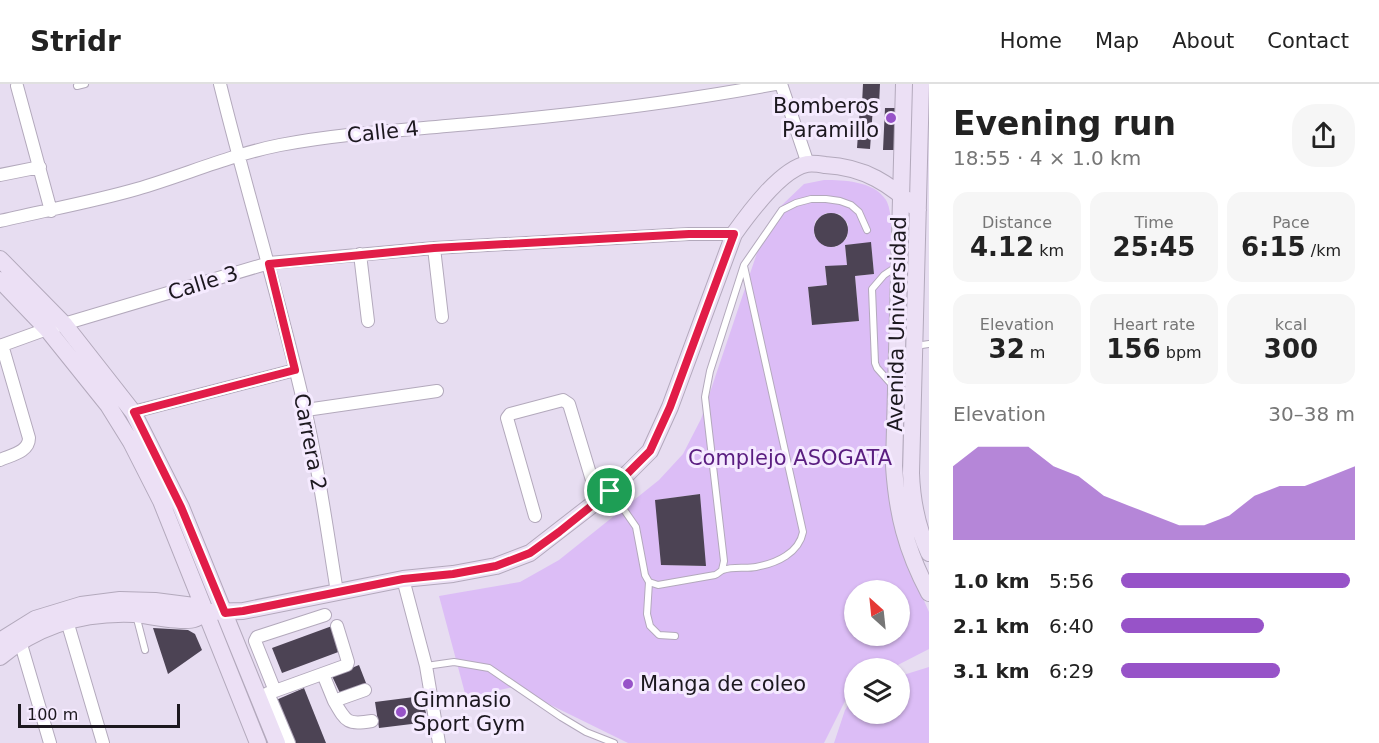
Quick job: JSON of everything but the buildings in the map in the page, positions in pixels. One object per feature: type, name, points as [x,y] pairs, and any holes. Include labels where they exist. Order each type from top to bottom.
[{"type":"street","name":"Carrera 2","points":[[220,84],[306,410],[337,592]]},
{"type":"street","name":"Calle 4","points":[[0,221],[51,211],[138,188],[237,154],[281,145],[351,135],[693,99],[775,84]]},
{"type":"street","points":[[781,84],[808,164]]},
{"type":"street","name":"Avenida Universidad","points":[[904,84],[894,466],[900,520],[908,548],[929,593]]},
{"type":"street","name":"Avenida Universidad","points":[[921,84],[925,210],[922,345],[911,438],[912,498],[916,518],[929,553]]},
{"type":"street","points":[[17,86],[51,211]]},
{"type":"street","points":[[0,641],[35,619],[81,605],[120,600],[155,601],[194,606],[206,612],[243,611],[403,579],[453,574],[496,566],[530,553],[604,496],[650,451],[674,397],[734,234],[749,212],[777,183],[793,171],[808,164],[854,168],[882,180],[925,210]]},
{"type":"street","points":[[0,175],[40,167]]},
{"type":"street","name":"Calle 3","points":[[1,345],[46,329],[269,264],[434,248],[689,234],[734,234]]},
{"type":"street","points":[[434,248],[442,316]]},
{"type":"street","points":[[360,254],[368,321]]},
{"type":"street","points":[[0,259],[63,324],[134,412],[177,499],[225,613],[267,694],[289,743]]},
{"type":"street","points":[[0,280],[46,329],[108,405],[131,442],[161,501],[258,743]]},
{"type":"street","points":[[0,460],[26,449],[29,444],[1,345]]},
{"type":"street","points":[[134,412],[295,370]]},
{"type":"street","points":[[306,410],[437,391]]},
{"type":"street","points":[[535,516],[507,418],[510,414],[563,400],[569,404],[604,496]]},
{"type":"street","points":[[403,579],[426,666],[439,743]]},
{"type":"street","points":[[0,657],[20,641],[53,625],[67,621],[108,614],[135,614],[192,620],[206,612]]},
{"type":"street","points":[[277,743],[255,641],[257,637],[325,615]]},
{"type":"street","points":[[67,621],[103,743]]},
{"type":"street","points":[[267,694],[345,667],[348,662],[337,626]]},
{"type":"street","points":[[20,641],[50,743]]},
{"type":"street","points":[[323,674],[334,701],[345,719],[355,723],[372,721]]},
{"type":"street","points":[[334,701],[365,690]]},
{"type":"lane","points":[[77,86],[85,84]]},
{"type":"lane","points":[[722,570],[724,561],[705,397],[710,371],[744,265],[782,210],[796,203],[826,198],[851,205],[859,212],[867,230]]},
{"type":"lane","points":[[649,582],[658,585],[715,575],[722,570],[757,567],[778,560],[794,550],[804,532],[744,265]]},
{"type":"lane","points":[[895,389],[875,363],[872,289],[884,275],[899,265]]},
{"type":"lane","points":[[604,496],[636,527],[645,575],[649,582],[647,614],[650,627],[659,635],[675,636]]},
{"type":"lane","points":[[135,614],[145,650]]},
{"type":"lane","points":[[426,666],[454,662],[489,668],[561,717],[586,732],[614,743]]},
{"type":"green space","name":"Complejo ASOGATA","points":[[840,180],[866,185],[874,189],[886,200],[889,207],[891,218],[887,445],[904,555],[929,612],[929,649],[910,659],[844,658],[844,703],[824,743],[628,743],[514,687],[466,697],[439,596],[520,582],[559,560],[659,480],[683,454],[701,419],[760,244],[781,206],[804,184]],"holes":[[[826,213],[840,214],[848,224],[847,238],[836,247],[823,245],[814,235],[815,221]],[[871,243],[874,274],[855,276],[859,321],[812,325],[808,287],[827,285],[825,267],[847,265],[845,245]],[[700,494],[705,566],[661,565],[656,500]]]},
{"type":"green space","points":[[929,667],[929,743],[834,743],[844,713],[844,724],[910,724],[910,673]]},
{"type":"place","name":"Bomberos Paramillo","points":[[891,118]]},
{"type":"place","name":"Manga de coleo","points":[[628,684]]},
{"type":"place","name":"Gimnasio Sport Gym","points":[[401,712]]},
{"type":"route","points":[[689,234],[734,234],[683,375],[650,451],[610,491],[530,553],[496,566],[367,585],[225,613],[181,507],[134,412],[295,370],[269,264],[452,246],[689,234]]}]
